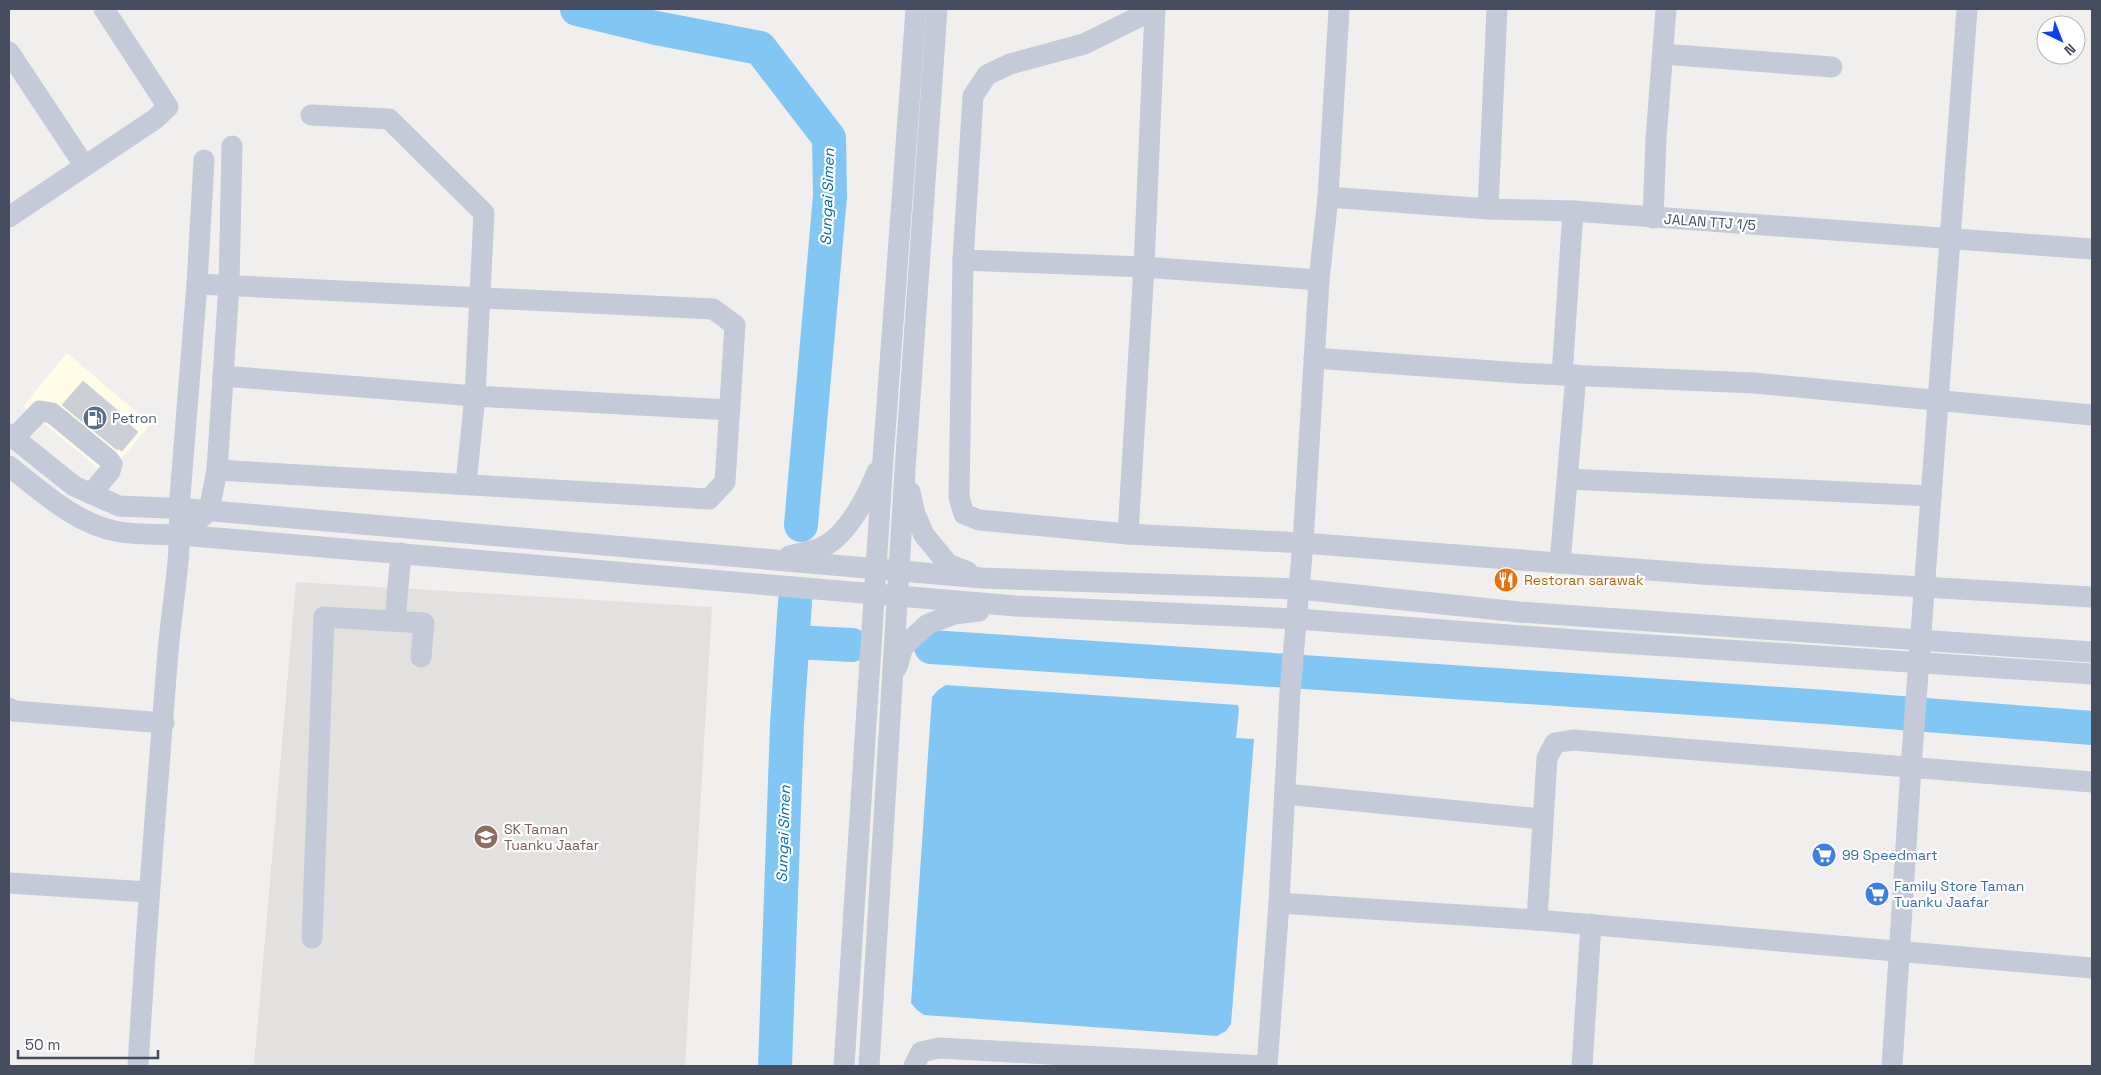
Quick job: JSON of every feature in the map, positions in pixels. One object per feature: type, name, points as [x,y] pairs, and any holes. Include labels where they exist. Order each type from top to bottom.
[{"type":"street","points":[[9,218],[84,165],[155,119],[168,107],[104,9]]},
{"type":"street","points":[[868,1066],[905,470],[920,102],[916,9]]},
{"type":"street","points":[[844,1066],[883,459],[920,102],[937,9]]},
{"type":"street","points":[[1128,534],[1144,267],[1155,9],[1084,44],[1010,64],[987,75],[973,96],[963,260],[959,497],[964,514],[979,520],[1128,534],[1303,543],[1924,588],[2092,597]]},
{"type":"street","points":[[918,1059],[939,1048],[1082,1061],[1265,1066],[1279,903],[1290,692],[1303,543],[1319,280],[1328,197],[1339,9]]},
{"type":"street","points":[[1488,208],[1497,9]]},
{"type":"street","points":[[1652,218],[1666,9]]},
{"type":"street","points":[[1892,1066],[1916,700],[1967,9]]},
{"type":"street","points":[[9,52],[84,165]]},
{"type":"street","points":[[1663,54],[1832,67]]},
{"type":"street","points":[[311,115],[390,119],[484,214],[475,396],[466,484]]},
{"type":"street","points":[[181,535],[209,511],[217,470],[229,285],[232,146]]},
{"type":"street","points":[[138,1066],[148,892],[164,723],[168,651],[181,535],[179,509],[197,284],[204,160]]},
{"type":"street","name":"JALAN TTJ 1/5","points":[[1328,197],[1573,212],[2092,249]]},
{"type":"street","points":[[1560,563],[1568,479],[1573,212]]},
{"type":"street","points":[[963,260],[1144,267],[1319,280]]},
{"type":"street","points":[[197,284],[713,309],[735,325],[725,482],[709,499],[217,470]]},
{"type":"street","points":[[1314,358],[1569,375],[1754,383],[2092,415]]},
{"type":"street","points":[[224,376],[475,396],[730,410]]},
{"type":"street","points":[[91,494],[110,471],[112,464],[52,412],[40,411],[11,436],[74,486],[91,494],[119,506],[209,511],[982,578],[1299,589],[1518,612],[2092,652]]},
{"type":"street","points":[[726,556],[784,557],[822,547],[836,538],[855,516],[883,459]]},
{"type":"street","points":[[9,466],[52,500],[84,520],[119,532],[181,535],[401,553],[1016,606],[1297,619],[2092,674]]},
{"type":"street","points":[[905,470],[915,514],[924,535],[948,564],[982,578]]},
{"type":"street","points":[[1568,479],[1931,496]]},
{"type":"street","points":[[395,620],[401,553]]},
{"type":"street","points":[[892,681],[904,647],[928,624],[955,614],[1016,606]]},
{"type":"street","points":[[312,938],[324,617],[424,623],[421,657]]},
{"type":"street","points":[[9,708],[14,711],[164,723]]},
{"type":"street","points":[[1537,920],[1547,758],[1555,743],[1573,740],[1912,759],[2092,782]]},
{"type":"street","points":[[1286,794],[1542,819]]},
{"type":"street","points":[[9,883],[148,892]]},
{"type":"street","points":[[1279,903],[1591,924],[2092,968]]},
{"type":"street","points":[[1582,1066],[1591,924]]},
{"type":"shaded area","points":[[67,353],[151,424],[107,476],[23,406]]},
{"type":"shaded area","name":"SK Taman Tuanku Jaafar","points":[[296,582],[712,607],[685,1066],[254,1066]]},
{"type":"water","points":[[946,685],[1238,705],[1236,738],[1254,739],[1231,1024],[1226,1031],[1217,1036],[924,1015],[911,1003],[932,697]]},
{"type":"building","points":[[83,381],[131,422],[129,424],[138,432],[122,451],[117,450],[62,405]]},
{"type":"waterway","name":"Sungai Simen","points":[[577,9],[656,28],[760,48],[829,138],[830,196],[801,525]]},
{"type":"waterway","name":"Sungai Simen","points":[[775,1066],[787,724],[795,602]]},
{"type":"waterway","points":[[793,642],[852,645]]},
{"type":"waterway","points":[[931,647],[1825,707],[2092,728]]},
{"type":"place","name":"Petron","points":[[95,418]]},
{"type":"place","name":"Restoran sarawak","points":[[1506,580]]},
{"type":"place","name":"SK Taman Tuanku Jaafar","points":[[486,837]]},
{"type":"place","name":"99 Speedmart","points":[[1824,855]]},
{"type":"place","name":"Family Store Taman Tuanku Jaafar","points":[[1877,894]]}]
